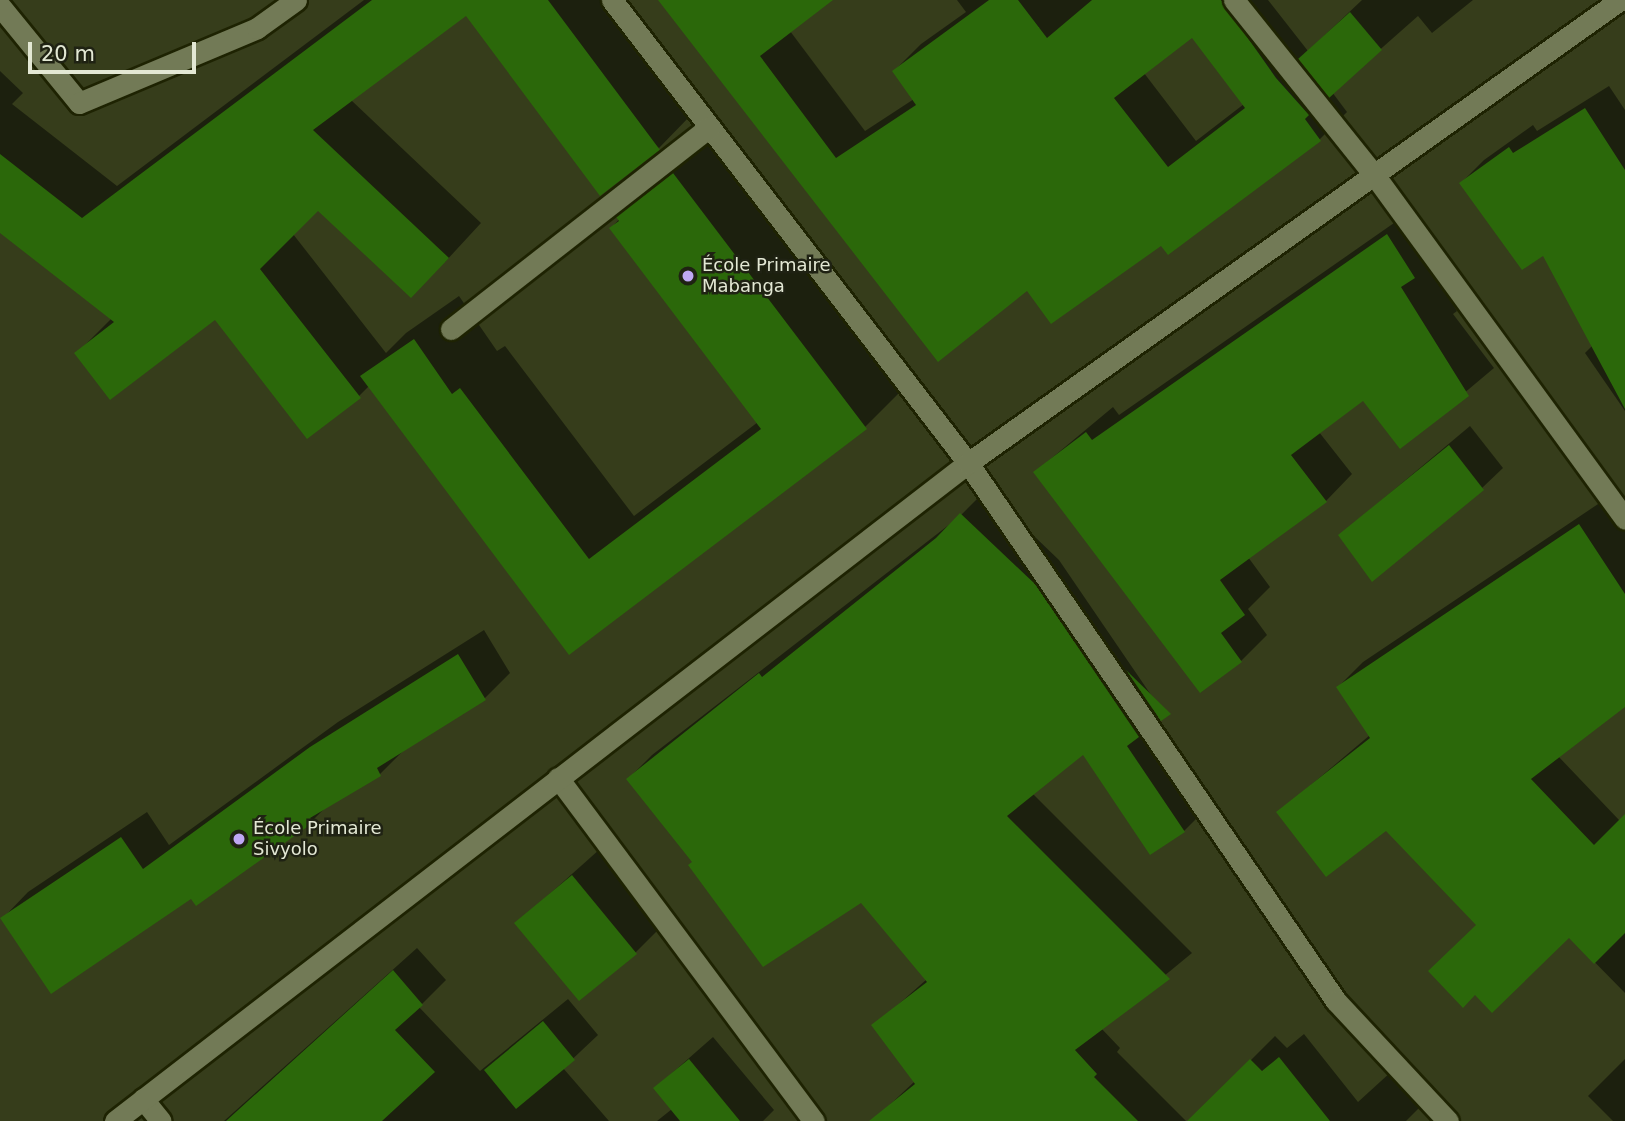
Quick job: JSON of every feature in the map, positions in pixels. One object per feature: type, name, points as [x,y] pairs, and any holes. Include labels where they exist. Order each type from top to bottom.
[{"type":"street","points":[[0,6],[79,103],[257,28],[296,0]]},
{"type":"street","points":[[612,0],[968,463],[1336,1001],[1448,1121]]},
{"type":"street","points":[[1234,0],[1375,176],[1625,519]]},
{"type":"street","points":[[115,1121],[968,463],[1620,0]]},
{"type":"street","points":[[451,329],[710,127]]},
{"type":"street","points":[[558,778],[814,1121]]},
{"type":"street","points":[[143,1099],[161,1121]]},
{"type":"building","points":[[372,0],[548,0],[660,150],[600,196],[466,16],[313,130],[449,258],[411,298],[318,211],[260,269],[361,398],[307,439],[215,320],[110,400],[74,353],[114,322],[0,233],[0,154],[82,218]]},
{"type":"building","points":[[658,0],[833,0],[760,56],[836,158],[916,105],[892,71],[989,0],[1018,0],[1047,38],[1092,0],[1221,0],[1276,78],[1309,115],[1305,119],[1321,141],[1168,255],[1161,246],[1051,324],[1027,291],[938,362]],"holes":[[[1192,38],[1245,108],[1168,167],[1114,98]]]},
{"type":"building","points":[[1350,12],[1382,50],[1329,98],[1298,59]]},
{"type":"building","points":[[1585,108],[1625,170],[1625,409],[1543,256],[1522,270],[1459,183],[1509,147],[1513,153]]},
{"type":"building","points":[[673,173],[867,429],[569,655],[360,376],[414,339],[452,394],[460,388],[589,559],[761,429],[609,228],[619,221],[616,217]]},
{"type":"building","points":[[1387,234],[1415,278],[1401,287],[1469,396],[1400,449],[1363,401],[1291,455],[1327,502],[1220,580],[1245,615],[1221,633],[1242,662],[1200,693],[1033,472],[1086,432],[1092,440]]},
{"type":"building","points":[[1449,445],[1484,490],[1372,582],[1338,535]]},
{"type":"building","points":[[960,513],[1035,584],[1139,737],[1127,746],[1185,832],[1150,855],[1083,755],[1007,816],[1170,979],[1075,1050],[1097,1074],[1094,1077],[1138,1121],[869,1121],[915,1084],[871,1025],[927,982],[861,903],[763,967],[688,865],[692,862],[626,779],[759,673],[762,677],[936,538]]},
{"type":"building","points":[[1579,524],[1625,594],[1625,707],[1531,779],[1594,845],[1625,814],[1625,933],[1594,964],[1569,938],[1492,1013],[1475,995],[1463,1008],[1428,971],[1476,925],[1386,831],[1326,877],[1276,812],[1370,738],[1336,687]]},
{"type":"building","points":[[458,654],[486,700],[377,768],[381,776],[310,818],[314,822],[196,906],[191,899],[51,994],[0,918],[121,837],[143,869],[310,747]]},
{"type":"building","points":[[1126,670],[1171,714],[1161,721]]},
{"type":"building","points":[[572,875],[637,954],[579,1001],[514,923]]},
{"type":"building","points":[[393,970],[423,1005],[395,1030],[435,1072],[382,1121],[226,1121]]},
{"type":"building","points":[[543,1021],[575,1060],[516,1109],[484,1070]]},
{"type":"building","points":[[1279,1057],[1330,1121],[1187,1121],[1250,1059],[1262,1071]]},
{"type":"building","points":[[689,1059],[740,1121],[680,1121],[653,1088]]},
{"type":"place","name":"École Primaire Mabanga","points":[[688,276]]},
{"type":"place","name":"École Primaire Sivyolo","points":[[239,839]]}]
